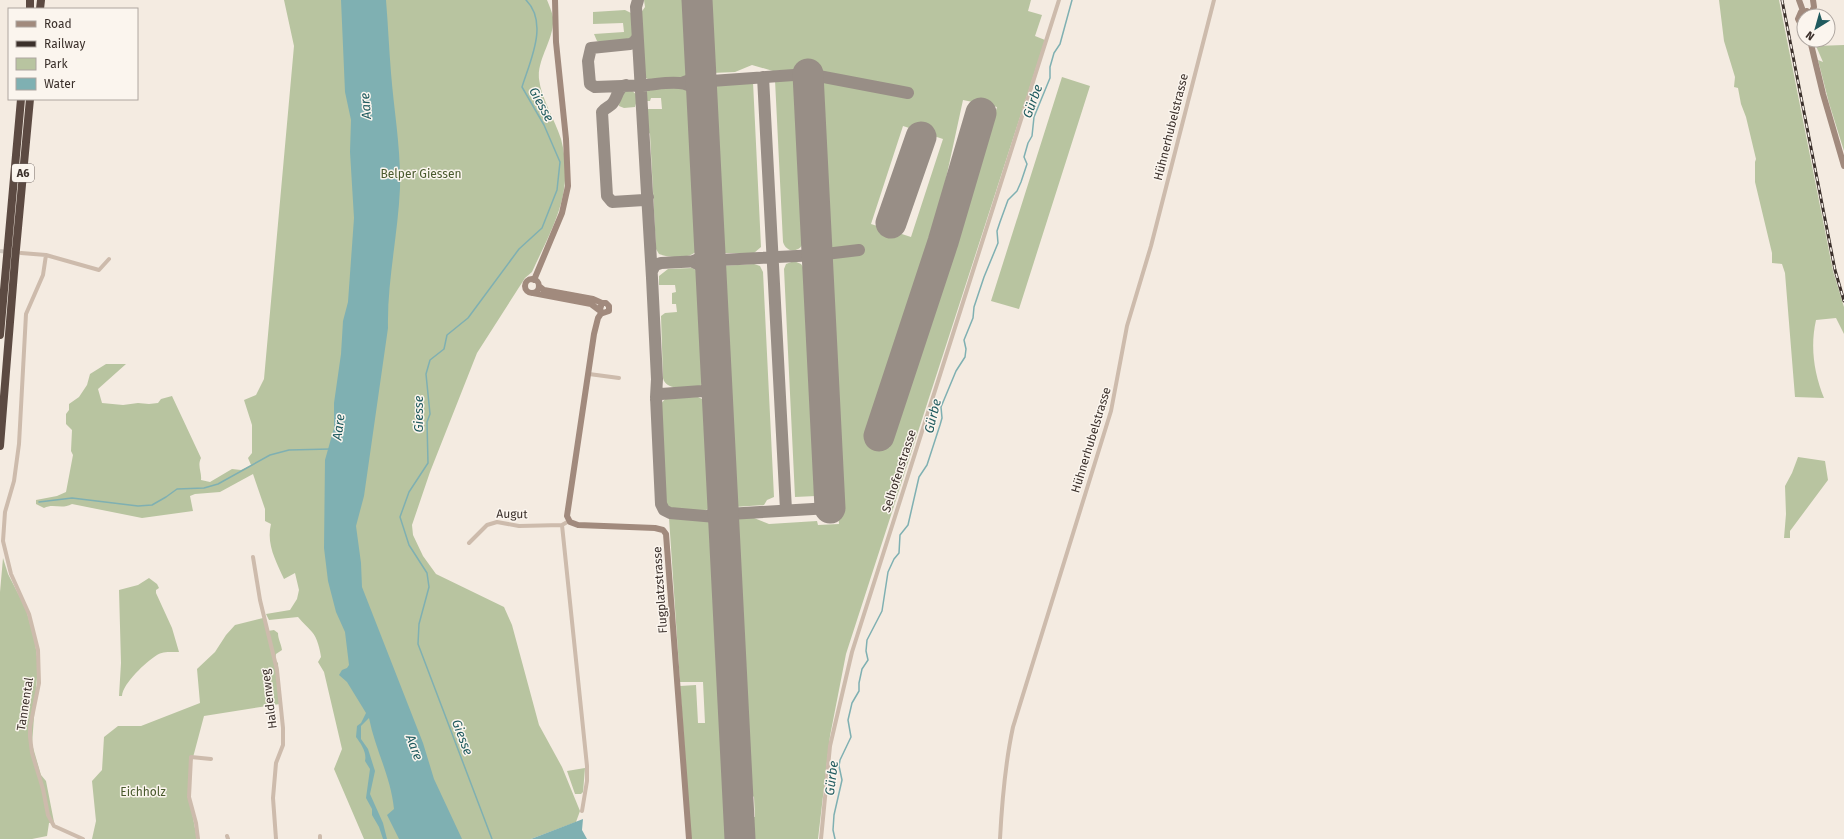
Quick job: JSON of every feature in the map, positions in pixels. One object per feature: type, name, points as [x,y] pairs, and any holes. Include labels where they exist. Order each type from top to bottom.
[{"type":"highway","name":"A6","points":[[0,335],[20,100]]},
{"type":"highway","name":"A6","points":[[0,446],[30,100]]},
{"type":"street","points":[[534,280],[560,217],[568,186],[565,133],[556,42],[555,0]]},
{"type":"street","name":"Selhofenstrasse","points":[[821,839],[830,746],[852,652],[1059,0]]},
{"type":"street","name":"Hühnerhubelstrasse","points":[[1000,839],[1004,783],[1013,726],[1112,411],[1127,326],[1151,246],[1214,0]]},
{"type":"street","points":[[1812,48],[1823,94],[1844,166]]},
{"type":"street","points":[[21,253],[46,255],[99,270],[109,259]]},
{"type":"street","name":"Tannental","points":[[46,255],[42,275],[26,314],[18,454],[14,481],[5,512],[3,541],[12,578],[29,614],[40,661],[39,683],[30,727],[32,753],[50,821],[58,828],[83,839]]},
{"type":"street","points":[[534,280],[529,280],[525,285],[526,290],[533,293],[591,304],[601,308]]},
{"type":"street","points":[[534,280],[544,290],[593,300],[601,308]]},
{"type":"street","points":[[533,293],[539,286]]},
{"type":"street","points":[[582,811],[587,766],[562,525],[569,521],[566,510],[589,374],[594,334],[601,308]]},
{"type":"street","points":[[589,374],[619,378]]},
{"type":"street","name":"Flugplatzstrasse","points":[[569,521],[582,526],[656,528],[663,530],[666,534],[689,839]]},
{"type":"street","name":"Augut","points":[[469,543],[487,525],[497,522],[519,526],[562,525]]},
{"type":"street","name":"Haldenweg","points":[[253,557],[260,600],[277,670],[284,728],[284,745],[276,763],[273,798],[276,839]]},
{"type":"street","points":[[198,839],[196,823],[189,797],[191,757],[211,759]]},
{"type":"green space","name":"Belper Giessen","points":[[284,0],[547,0],[552,13],[553,25],[539,71],[539,79],[542,94],[561,139],[565,158],[564,192],[560,208],[532,272],[525,278],[477,353],[430,472],[412,525],[413,535],[423,556],[436,574],[504,607],[512,625],[539,725],[562,767],[580,811],[576,822],[531,839],[364,839],[334,769],[342,749],[324,672],[318,662],[321,657],[314,634],[298,617],[269,620],[266,614],[290,610],[297,599],[299,590],[295,573],[284,579],[275,559],[270,538],[271,524],[265,521],[265,509],[253,474],[220,492],[195,494],[190,496],[193,511],[142,518],[72,504],[68,506],[51,506],[44,508],[36,504],[36,500],[57,496],[66,492],[73,455],[71,451],[72,430],[66,424],[66,414],[69,410],[69,404],[79,397],[87,385],[90,374],[106,364],[126,364],[98,389],[102,403],[123,405],[138,403],[149,404],[158,403],[161,399],[172,396],[201,458],[199,464],[201,480],[210,482],[232,469],[241,470],[251,465],[248,458],[252,453],[252,425],[244,400],[256,395],[264,379],[294,46]]},
{"type":"green space","points":[[644,0],[687,0],[690,69],[688,76],[685,79],[651,81],[643,76],[640,14],[645,7]]},
{"type":"green space","points":[[708,0],[1031,0],[1028,11],[1042,15],[1035,36],[1045,40],[846,654],[830,736],[818,839],[750,839],[749,817],[755,817],[754,797],[748,791],[734,516],[754,518],[769,524],[817,521],[818,525],[839,524],[817,80],[907,97],[909,90],[807,69],[773,71],[752,65],[735,72],[712,73]],"holes":[[[963,100],[997,107],[889,448],[869,441],[932,243]],[[903,126],[943,139],[911,237],[871,224]]]},
{"type":"green space","points":[[1719,0],[1779,0],[1833,271],[1844,307],[1844,334],[1836,318],[1816,320],[1813,340],[1814,360],[1815,369],[1824,398],[1795,397],[1785,273],[1782,264],[1772,263],[1772,253],[1755,182],[1756,159],[1738,88],[1734,87],[1735,77],[1724,41]]},
{"type":"green space","points":[[625,10],[633,14],[633,40],[615,43],[604,43],[597,41],[594,34],[624,32],[623,23],[593,24],[593,12]]},
{"type":"green space","points":[[1836,45],[1844,45],[1844,151],[1829,103],[1818,60],[1823,62],[1817,48],[1836,48]]},
{"type":"green space","points":[[1062,77],[1090,86],[1019,309],[991,301]]},
{"type":"green space","points":[[796,78],[804,239],[801,247],[791,250],[785,246],[783,242],[775,80]]},
{"type":"green space","points":[[753,82],[761,247],[754,253],[721,253],[712,83]]},
{"type":"green space","points":[[683,86],[689,89],[691,95],[699,247],[697,251],[692,254],[675,257],[659,254],[656,249],[650,134],[647,130],[646,109],[662,109],[661,98],[651,98],[650,101],[645,101],[645,93],[651,88]]},
{"type":"green space","points":[[626,90],[631,90],[638,96],[635,107],[624,108],[619,106],[620,98]]},
{"type":"green space","points":[[794,261],[801,264],[805,270],[816,496],[795,497],[784,269],[786,264]]},
{"type":"green space","points":[[754,264],[760,266],[763,272],[774,497],[767,500],[764,505],[734,507],[721,266]]},
{"type":"green space","points":[[692,268],[699,272],[701,278],[706,379],[700,386],[678,388],[668,385],[663,378],[661,316],[665,313],[677,312],[676,304],[672,304],[672,293],[676,292],[675,285],[659,285],[659,276],[668,269]]},
{"type":"green space","points":[[698,397],[704,400],[708,408],[712,502],[710,507],[706,510],[697,512],[677,510],[667,506],[664,503],[659,406],[666,398]]},
{"type":"green space","points":[[1798,457],[1825,461],[1828,480],[1790,531],[1790,538],[1784,538],[1786,514],[1785,486]]},
{"type":"green space","points":[[669,518],[709,520],[712,522],[713,527],[726,784],[724,818],[728,818],[729,839],[691,839],[680,686],[696,685],[698,723],[705,723],[703,682],[680,682]]},
{"type":"green space","points":[[3,558],[8,574],[26,609],[35,642],[38,664],[32,744],[41,775],[46,781],[54,822],[49,823],[47,836],[32,839],[0,839],[0,592]]},
{"type":"green space","points":[[149,578],[157,584],[159,588],[156,590],[156,593],[172,628],[179,652],[162,653],[152,658],[126,685],[122,696],[119,696],[121,663],[119,590],[138,585]]},
{"type":"green space","name":"Eichholz","points":[[263,618],[268,631],[274,630],[278,633],[282,648],[282,650],[276,654],[275,660],[278,663],[280,704],[204,716],[191,765],[189,796],[197,839],[92,839],[96,821],[92,781],[102,770],[104,737],[118,726],[141,726],[200,703],[197,669],[215,652],[226,635],[235,625]]},
{"type":"green space","points":[[585,768],[583,792],[581,794],[575,794],[567,771]]},
{"type":"water","name":"Aare","points":[[341,0],[386,0],[400,173],[399,206],[389,293],[388,328],[364,496],[356,526],[361,563],[362,587],[423,743],[434,779],[462,839],[399,839],[387,815],[394,809],[390,786],[369,718],[361,726],[361,739],[368,749],[375,771],[370,794],[383,823],[387,839],[383,839],[379,827],[372,815],[372,809],[366,798],[370,769],[365,761],[363,748],[356,737],[357,726],[361,723],[366,713],[347,682],[339,675],[342,670],[347,668],[349,665],[345,632],[336,612],[328,581],[324,548],[325,460],[334,428],[334,403],[341,354],[343,321],[348,302],[354,218],[350,152],[351,120],[345,92]]},
{"type":"water","points":[[583,819],[582,830],[587,839],[531,839]]},
{"type":"waterway","name":"Giesse","points":[[492,839],[418,644],[419,624],[429,587],[427,573],[409,545],[400,517],[409,492],[428,463],[427,422],[430,414],[426,374],[430,360],[444,349],[447,335],[468,318],[519,249],[542,228],[557,190],[560,162],[544,125],[522,87],[533,54],[537,31],[533,9],[526,0]]},
{"type":"waterway","name":"Gürbe","points":[[835,839],[833,830],[834,815],[842,780],[839,766],[840,760],[851,737],[848,720],[852,703],[859,691],[862,669],[868,660],[866,651],[867,640],[882,611],[888,572],[894,559],[899,553],[900,535],[908,525],[919,477],[927,465],[942,418],[941,407],[956,371],[965,357],[966,349],[964,340],[973,318],[974,307],[984,277],[998,243],[997,231],[1000,222],[1008,200],[1017,191],[1027,164],[1024,157],[1028,143],[1032,136],[1034,117],[1050,78],[1050,67],[1054,53],[1060,44],[1072,0]]},
{"type":"waterway","points":[[39,502],[72,498],[138,506],[152,505],[177,489],[204,488],[218,484],[270,455],[289,450],[330,449]]},
{"type":"taxiway","points":[[638,0],[636,7],[652,278],[661,504],[664,510],[670,513],[716,517],[722,523],[724,537]]},
{"type":"taxiway","points":[[637,38],[630,44],[591,48],[588,61],[590,84],[595,87],[649,85]]},
{"type":"taxiway","points":[[684,82],[696,75],[700,62]]},
{"type":"taxiway","points":[[683,83],[808,74],[908,93]]},
{"type":"taxiway","points":[[763,77],[786,510]]},
{"type":"taxiway","points":[[642,87],[644,85],[670,83],[686,84],[693,87],[702,101]]},
{"type":"taxiway","points":[[626,85],[619,90],[614,102],[602,112],[607,196],[612,202],[644,200],[648,197]]},
{"type":"taxiway","points":[[693,261],[703,256],[708,247],[709,239]]},
{"type":"taxiway","points":[[652,271],[655,265],[661,263],[817,255],[859,250]]},
{"type":"taxiway","points":[[693,262],[705,268],[711,280]]},
{"type":"taxiway","points":[[702,391],[712,387],[716,374]]},
{"type":"taxiway","points":[[656,400],[657,396],[661,394],[702,391],[712,394],[718,405]]},
{"type":"taxiway","points":[[710,515],[720,509],[722,498]]},
{"type":"taxiway","points":[[711,515],[830,508]]},
{"type":"runway","points":[[697,0],[740,839]]},
{"type":"runway","points":[[808,74],[830,508]]},
{"type":"runway","points":[[879,436],[943,242],[981,113]]},
{"type":"runway","points":[[891,223],[921,137]]},
{"type":"tunnel","points":[[0,251],[8,252]]},
{"type":"railway","points":[[1782,0],[1835,270],[1844,301]]}]
